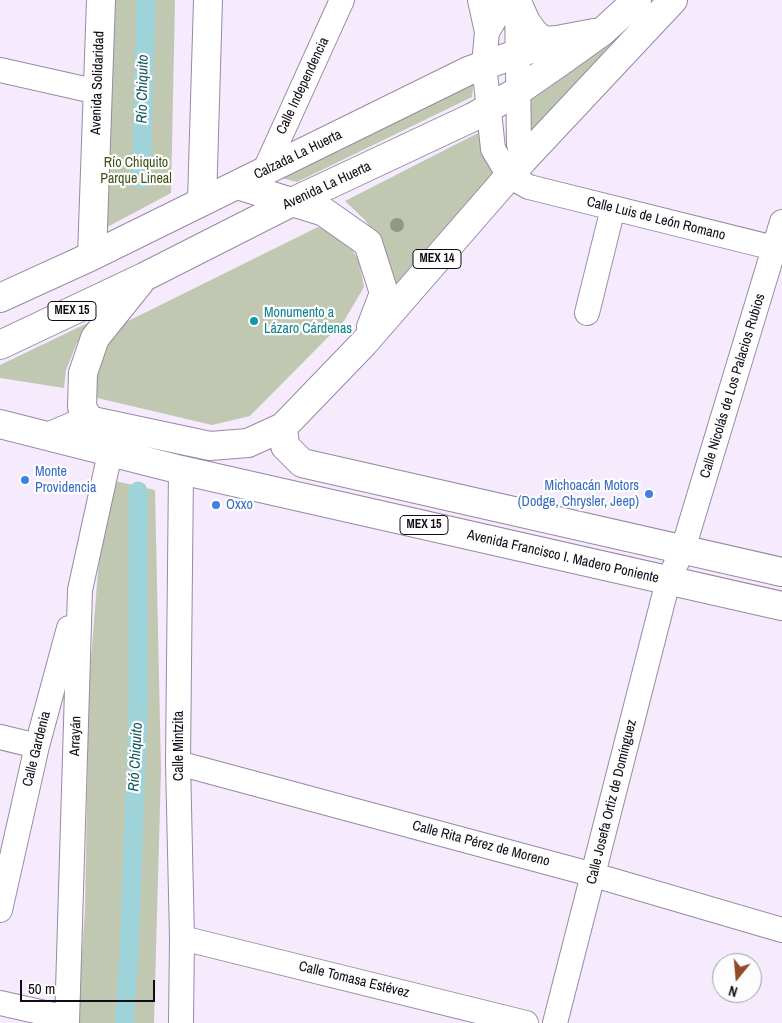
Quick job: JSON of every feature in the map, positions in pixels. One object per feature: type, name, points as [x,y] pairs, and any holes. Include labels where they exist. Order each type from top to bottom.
[{"type":"main road","name":"Avenida Solidaridad","points":[[92,256],[101,0]]},
{"type":"main road","points":[[202,202],[208,0]]},
{"type":"main road","points":[[514,0],[534,33],[543,41],[557,40]]},
{"type":"main road","name":"Avenida La Huerta","points":[[0,346],[292,202],[488,109],[518,91],[603,31],[637,0]]},
{"type":"main road","name":"MEX 14","points":[[283,427],[364,343],[520,174],[659,5]]},
{"type":"main road","name":"Calzada La Huerta","points":[[2,293],[92,256],[484,64],[557,40],[603,31]]},
{"type":"main road","points":[[237,184],[324,212],[368,243],[384,293],[364,343]]},
{"type":"main road","points":[[110,453],[88,420],[82,407],[83,373],[95,338],[144,276]]},
{"type":"main road","points":[[50,436],[88,420],[210,446],[248,443],[283,427]]},
{"type":"main road","name":"MEX 15","points":[[0,424],[110,453]]},
{"type":"main road","name":"MEX 15","points":[[283,427],[285,446],[302,463],[782,572]]},
{"type":"main road","name":"Avenida Francisco I. Madero Poniente","points":[[110,453],[782,606]]},
{"type":"street","name":"Calle Independencia","points":[[264,172],[342,0]]},
{"type":"street","points":[[480,0],[486,32],[484,64],[493,149],[520,174]]},
{"type":"street","points":[[486,32],[514,0]]},
{"type":"street","points":[[514,0],[519,52],[520,174]]},
{"type":"street","points":[[0,70],[98,92]]},
{"type":"street","name":"Calle Luis de León Romano","points":[[520,174],[612,208],[779,250]]},
{"type":"street","points":[[587,313],[612,208]]},
{"type":"street","name":"Calle Nicolás de Los Palacios Rubios","points":[[668,581],[683,549],[779,250],[782,222]]},
{"type":"street","name":"Arrayán","points":[[67,1020],[80,590],[110,453]]},
{"type":"street","name":"Calle Mintzita","points":[[181,470],[178,763],[182,938],[181,1023]]},
{"type":"street","name":"Calle Josefa Ortiz de Domínguez","points":[[555,1023],[668,581]]},
{"type":"street","name":"Calle Gardenia","points":[[0,910],[37,746],[80,590]]},
{"type":"street","points":[[0,737],[37,746]]},
{"type":"street","name":"Calle Rita Pérez de Moreno","points":[[178,763],[594,875],[782,930]]},
{"type":"street","name":"Calle Tomasa Estévez","points":[[182,938],[526,1023]]},
{"type":"street","points":[[0,1003],[67,1020]]},
{"type":"green space","name":"Río Chiquito Parque Lineal","points":[[105,0],[175,0],[171,193],[98,232]]},
{"type":"green space","points":[[633,26],[529,135],[525,94]]},
{"type":"green space","points":[[474,79],[472,97],[297,182],[274,176]]},
{"type":"green space","points":[[480,132],[493,173],[396,284],[384,247],[365,220],[345,201]]},
{"type":"green space","points":[[318,227],[345,237],[359,261],[364,287],[344,321],[250,416],[212,425],[89,396],[110,330]]},
{"type":"green space","points":[[96,319],[77,343],[66,370],[64,388],[0,378],[0,365]]},
{"type":"green space","points":[[111,480],[155,490],[161,770],[154,1023],[77,1023],[85,910],[89,685],[98,571]]},
{"type":"waterway","name":"Río Chiquito","points":[[141,179],[146,0]]},
{"type":"waterway","name":"Rió Chiquito","points":[[124,1023],[129,955],[138,711],[138,491]]},
{"type":"place","name":"Monumento a Lázaro Cárdenas","points":[[254,321]]},
{"type":"place","name":"Monte Providencia","points":[[25,480]]},
{"type":"place","name":"Michoacán Motors (Dodge, Chrysler, Jeep)","points":[[649,494]]},
{"type":"place","name":"Oxxo","points":[[216,505]]}]
